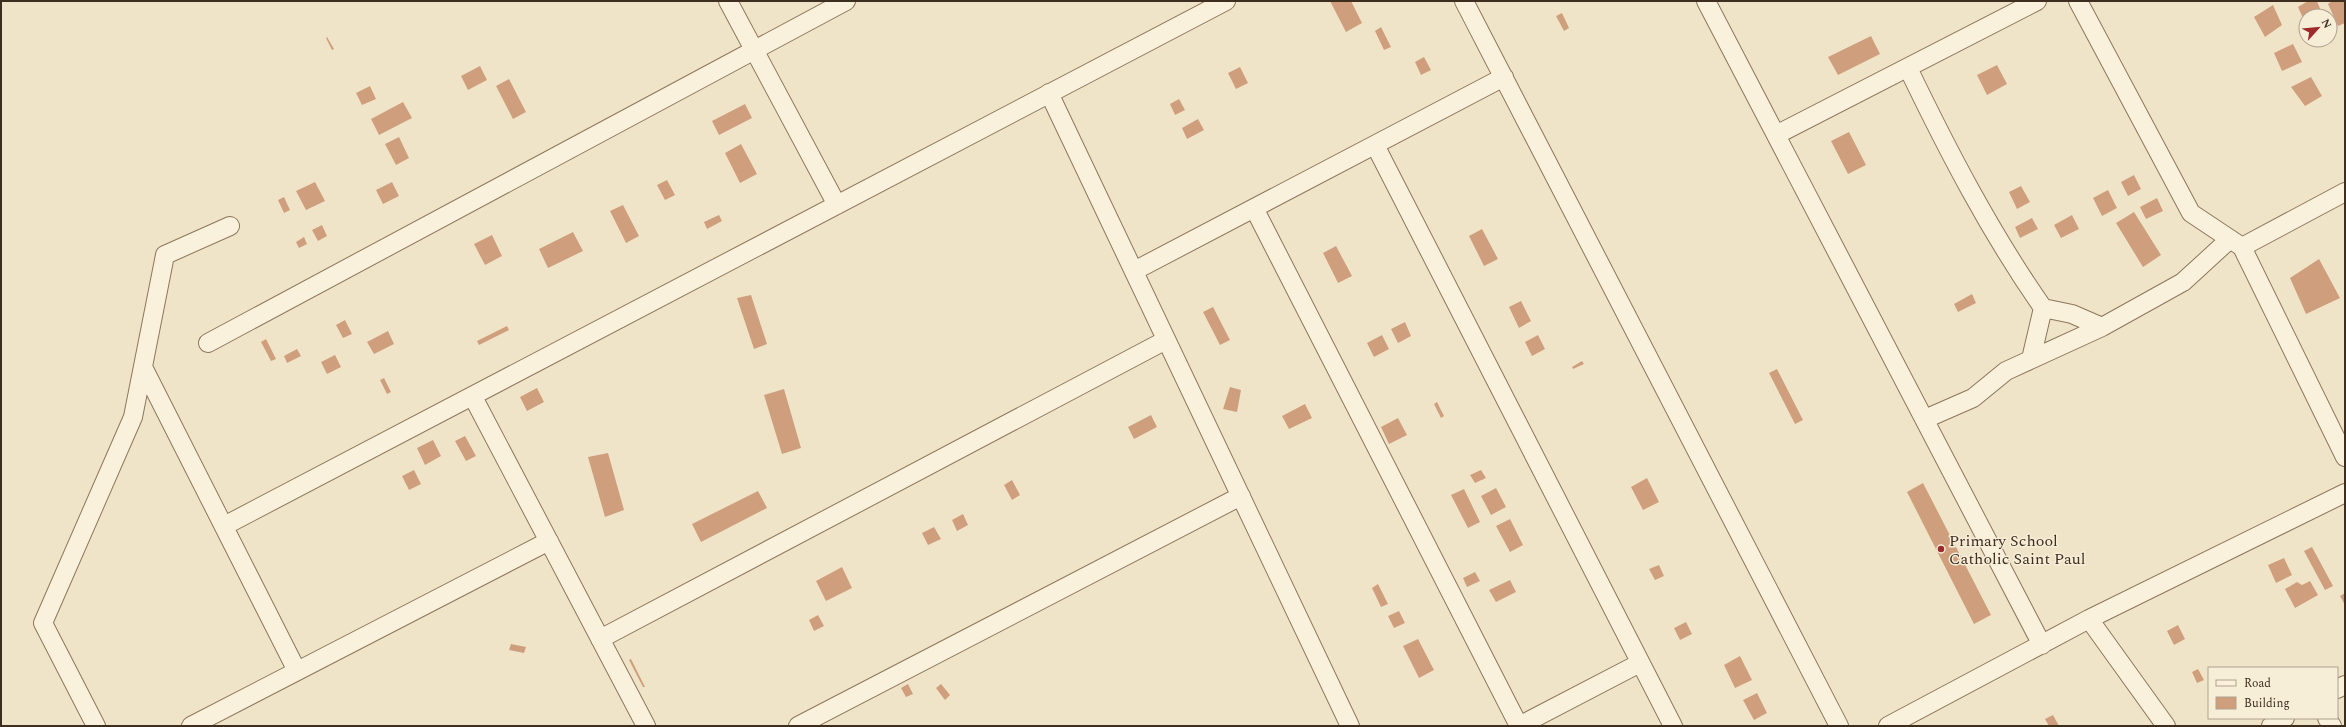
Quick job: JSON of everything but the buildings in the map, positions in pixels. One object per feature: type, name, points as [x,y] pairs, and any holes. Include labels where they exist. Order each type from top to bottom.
[{"type":"street","points":[[728,1],[837,205]]},
{"type":"street","points":[[208,343],[846,1]]},
{"type":"street","points":[[224,526],[473,397],[1226,1]]},
{"type":"street","points":[[1464,1],[1839,726]]},
{"type":"street","points":[[1706,1],[2042,645]]},
{"type":"street","points":[[1776,135],[2037,1]]},
{"type":"street","points":[[2078,1],[2191,213],[2236,243],[2345,457]]},
{"type":"street","points":[[1908,68],[1953,161],[2017,271],[2043,308],[2072,314],[2102,327]]},
{"type":"street","points":[[1134,271],[1504,77]]},
{"type":"street","points":[[1049,94],[1350,726]]},
{"type":"street","points":[[1375,145],[1640,663],[1674,726]]},
{"type":"street","points":[[1925,419],[1960,405],[1973,398],[2006,371],[2102,327],[2183,282],[2236,243],[2345,192]]},
{"type":"street","points":[[1254,208],[1519,726],[1640,663]]},
{"type":"street","points":[[96,726],[43,623],[133,417],[165,256],[230,226]]},
{"type":"street","points":[[2031,359],[2043,308]]},
{"type":"street","points":[[600,639],[1166,340]]},
{"type":"street","points":[[143,367],[297,671]]},
{"type":"street","points":[[473,397],[646,726]]},
{"type":"street","points":[[1888,726],[2089,619],[2345,493]]},
{"type":"street","points":[[798,726],[1241,496]]},
{"type":"street","points":[[191,726],[549,541]]},
{"type":"street","points":[[2089,619],[2166,726]]},
{"type":"street","points":[[2271,726],[2283,719]]},
{"type":"place","name":"Primary School Catholic Saint Paul","points":[[1941,549]]}]
